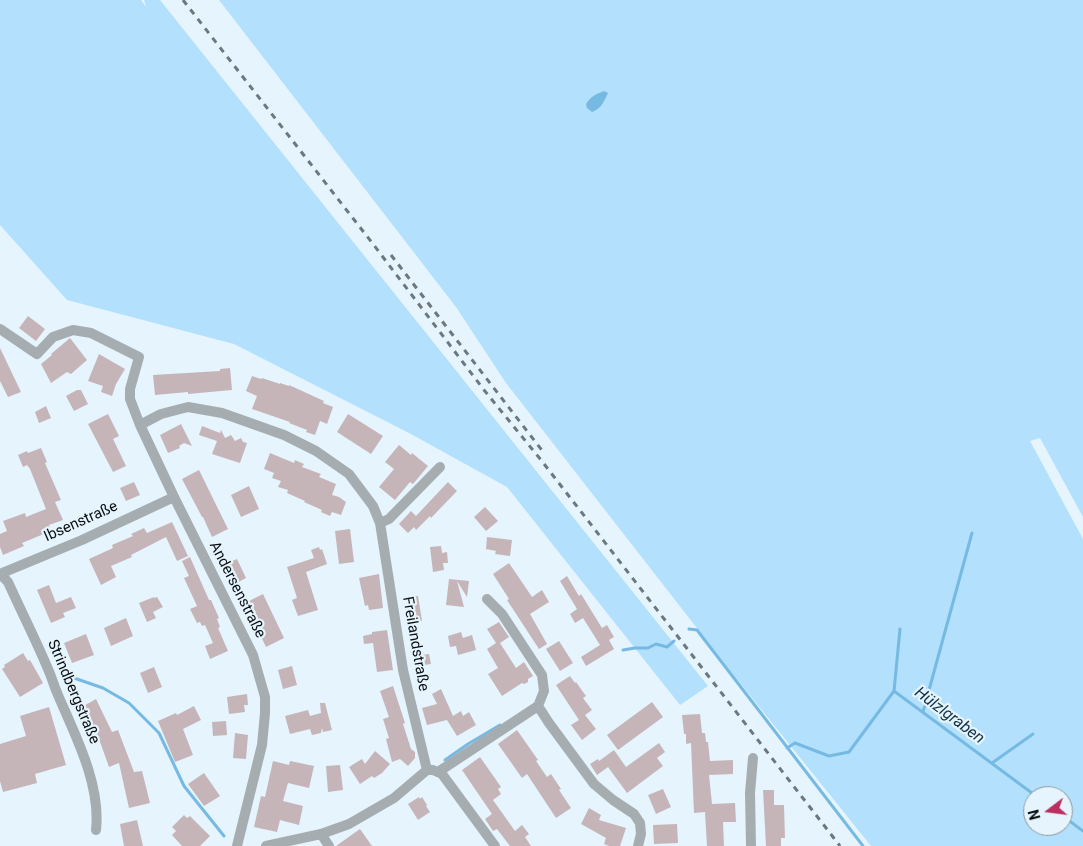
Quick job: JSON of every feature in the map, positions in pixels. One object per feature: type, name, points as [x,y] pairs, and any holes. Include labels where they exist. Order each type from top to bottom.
[{"type":"street","name":"Andersenstraße","points":[[0,329],[37,354],[53,337],[73,330],[91,333],[139,357],[130,389],[130,399],[140,425],[174,497],[253,655],[265,697],[262,744],[238,846]]},
{"type":"street","name":"Freilandstraße","points":[[140,425],[161,414],[188,407],[222,413],[284,435],[316,450],[349,474],[373,506],[380,523],[402,670],[427,770]]},
{"type":"street","points":[[380,523],[389,519],[440,467]]},
{"type":"street","name":"Ibsenstraße","points":[[0,574],[82,540],[174,497]]},
{"type":"street","name":"Strindbergstraße","points":[[0,574],[8,582],[40,650],[84,756],[94,795],[96,830]]},
{"type":"street","points":[[438,772],[538,706],[544,691],[542,675],[502,614],[487,599]]},
{"type":"street","points":[[538,706],[549,724],[594,784],[612,800],[634,814],[640,823],[641,834],[638,846]]},
{"type":"street","points":[[751,846],[750,793],[753,758]]},
{"type":"street","points":[[266,846],[321,834],[350,824],[394,798],[427,770],[434,770],[442,774],[448,781],[495,846]]},
{"type":"street","points":[[321,834],[329,846]]},
{"type":"shaded area","points":[[0,0],[141,0],[146,7],[144,0],[160,0],[708,686],[680,705],[507,487],[409,433],[234,344],[67,300],[0,225]]},
{"type":"shaded area","points":[[219,0],[1083,0],[1083,517],[1040,438],[1030,441],[1083,539],[1083,846],[871,846],[728,668],[506,383],[456,307]]},
{"type":"shaded area","points":[[604,91],[608,93],[603,102],[598,109],[592,112],[587,108],[586,104],[589,99]]},
{"type":"building","points":[[28,316],[45,329],[36,341],[19,328]]},
{"type":"building","points":[[70,338],[87,360],[71,374],[67,372],[51,383],[41,364]]},
{"type":"building","points":[[0,348],[21,392],[8,397],[0,381]]},
{"type":"building","points":[[99,354],[125,369],[116,384],[112,396],[101,392],[103,386],[88,381]]},
{"type":"building","points":[[230,368],[232,390],[155,395],[153,375],[220,371],[220,369]]},
{"type":"building","points":[[252,376],[289,385],[324,401],[323,403],[333,407],[327,424],[320,421],[315,435],[290,422],[252,409],[257,396],[246,391]]},
{"type":"building","points":[[81,390],[88,404],[74,411],[66,396]]},
{"type":"building","points":[[46,406],[51,418],[39,423],[35,412]]},
{"type":"building","points":[[108,414],[119,436],[113,439],[126,466],[113,472],[88,424]]},
{"type":"building","points":[[348,414],[383,436],[371,454],[337,432]]},
{"type":"building","points":[[181,424],[192,446],[184,443],[179,446],[180,448],[168,453],[160,435]]},
{"type":"building","points":[[202,426],[220,433],[221,430],[225,438],[231,435],[235,441],[241,438],[243,442],[247,443],[240,463],[212,454],[217,441],[199,435]]},
{"type":"building","points":[[399,445],[428,466],[413,484],[410,482],[395,500],[379,487],[394,469],[385,462]]},
{"type":"building","points":[[41,448],[47,462],[45,463],[61,500],[55,502],[63,520],[49,525],[51,531],[22,543],[24,546],[3,555],[0,547],[0,534],[7,531],[3,521],[25,513],[26,517],[46,509],[30,469],[27,465],[23,467],[18,455]]},
{"type":"building","points":[[270,453],[294,463],[295,460],[304,464],[302,467],[321,474],[319,477],[336,484],[332,495],[346,502],[341,515],[332,512],[330,516],[321,512],[322,510],[287,493],[288,490],[278,487],[281,481],[272,478],[274,473],[264,469]]},
{"type":"building","points":[[199,470],[228,529],[212,537],[182,479]]},
{"type":"building","points":[[134,482],[140,495],[126,501],[120,488]]},
{"type":"building","points":[[448,482],[457,491],[431,518],[430,516],[416,530],[414,527],[408,533],[399,524],[411,511],[416,516]]},
{"type":"building","points":[[249,486],[259,509],[241,517],[231,495]]},
{"type":"building","points":[[485,507],[498,521],[486,531],[474,517]]},
{"type":"building","points":[[172,522],[188,556],[177,561],[166,537],[131,555],[132,557],[111,566],[116,577],[101,585],[89,559],[113,548],[112,545],[133,536],[131,534],[144,528],[147,533]]},
{"type":"building","points":[[350,529],[354,562],[339,564],[335,531]]},
{"type":"building","points":[[487,537],[512,540],[510,556],[495,554],[496,551],[486,549]]},
{"type":"building","points":[[441,546],[442,553],[447,552],[448,563],[443,563],[444,570],[433,572],[430,547]]},
{"type":"building","points":[[319,547],[320,550],[322,549],[327,564],[306,572],[318,610],[298,616],[292,600],[297,598],[287,567],[314,558],[311,550]]},
{"type":"building","points":[[190,557],[219,618],[217,619],[220,627],[218,628],[228,651],[210,659],[205,646],[213,643],[205,625],[202,626],[200,622],[197,623],[190,609],[197,606],[184,578],[189,576],[182,561]]},
{"type":"building","points":[[237,559],[246,578],[233,585],[223,565]]},
{"type":"building","points":[[509,563],[532,597],[542,590],[549,602],[530,614],[547,644],[539,649],[507,600],[509,599],[493,574]]},
{"type":"building","points":[[379,574],[383,608],[369,610],[368,605],[365,606],[359,578]]},
{"type":"building","points":[[567,576],[579,596],[581,594],[602,628],[607,625],[614,637],[609,640],[614,649],[586,666],[581,657],[600,645],[583,618],[575,623],[570,614],[577,609],[560,581]]},
{"type":"building","points":[[449,579],[469,581],[467,597],[457,581],[464,607],[446,605]]},
{"type":"building","points":[[49,585],[56,603],[71,597],[76,608],[63,613],[65,617],[51,623],[37,590]]},
{"type":"building","points":[[263,594],[284,638],[266,647],[245,603]]},
{"type":"building","points":[[418,596],[422,621],[411,622],[408,597]]},
{"type":"building","points":[[157,597],[163,607],[153,612],[156,618],[147,622],[139,603]]},
{"type":"building","points":[[126,618],[133,636],[111,646],[104,628]]},
{"type":"building","points":[[499,622],[509,637],[500,643],[516,668],[524,662],[533,676],[528,679],[528,682],[522,683],[502,696],[488,674],[498,668],[487,649],[496,643],[487,629]]},
{"type":"building","points":[[387,630],[393,670],[377,672],[373,643],[364,644],[363,636],[372,634],[372,632]]},
{"type":"building","points":[[461,632],[463,638],[472,635],[476,650],[458,655],[456,646],[450,647],[448,636]]},
{"type":"building","points":[[86,634],[94,655],[72,663],[64,643]]},
{"type":"building","points":[[559,641],[573,663],[560,671],[546,649]]},
{"type":"building","points":[[23,653],[28,661],[30,660],[43,683],[20,697],[2,669],[5,667],[4,665]]},
{"type":"building","points":[[429,654],[431,664],[418,666],[416,656]]},
{"type":"building","points":[[292,666],[297,685],[283,689],[278,670]]},
{"type":"building","points":[[154,667],[162,687],[148,693],[140,673]]},
{"type":"building","points":[[570,676],[586,696],[583,698],[592,710],[585,715],[596,729],[582,740],[571,725],[579,720],[556,685]]},
{"type":"building","points":[[393,686],[411,749],[415,752],[415,758],[408,766],[400,759],[392,762],[386,739],[389,738],[383,719],[389,717],[380,691]]},
{"type":"building","points":[[441,689],[453,716],[461,711],[463,716],[469,712],[476,725],[457,736],[447,720],[427,725],[422,708],[437,704],[432,694]]},
{"type":"building","points":[[247,694],[248,705],[244,705],[245,712],[229,714],[227,697]]},
{"type":"building","points":[[96,699],[112,732],[118,730],[134,772],[142,771],[150,803],[129,808],[119,763],[109,767],[94,725],[89,727],[80,708]]},
{"type":"building","points":[[652,702],[663,717],[618,750],[607,735]]},
{"type":"building","points":[[320,703],[325,703],[332,730],[323,732],[322,728],[321,733],[312,735],[310,729],[290,734],[285,716],[308,710],[310,716],[321,713]]},
{"type":"building","points":[[194,706],[201,720],[183,729],[193,755],[175,762],[158,721],[176,713],[177,715]]},
{"type":"building","points":[[49,707],[66,765],[35,774],[37,783],[3,792],[0,781],[0,744],[26,736],[20,716]]},
{"type":"building","points":[[700,714],[702,733],[705,733],[706,742],[708,742],[710,761],[733,760],[733,774],[709,775],[712,804],[735,803],[736,822],[723,822],[724,846],[707,846],[705,812],[694,813],[691,743],[686,744],[682,715]]},
{"type":"building","points":[[226,721],[227,735],[213,736],[212,722]]},
{"type":"building","points":[[517,730],[538,760],[536,761],[547,777],[551,774],[571,808],[556,818],[527,774],[522,778],[498,744]]},
{"type":"building","points":[[235,733],[248,735],[246,759],[233,758]]},
{"type":"building","points":[[659,743],[665,752],[657,758],[663,766],[627,793],[608,767],[597,775],[590,764],[598,759],[599,761],[614,750],[626,767]]},
{"type":"building","points":[[375,751],[390,764],[382,773],[374,778],[372,776],[360,784],[349,767],[362,759],[365,764]]},
{"type":"building","points":[[480,757],[501,787],[498,789],[501,794],[493,800],[515,831],[522,825],[529,834],[525,837],[531,846],[510,846],[497,829],[493,831],[485,819],[492,814],[462,770]]},
{"type":"building","points":[[273,761],[289,765],[290,761],[314,766],[309,788],[288,783],[283,801],[303,806],[299,825],[280,820],[277,832],[254,827],[261,796],[265,797]]},
{"type":"building","points":[[340,765],[343,790],[328,792],[326,766]]},
{"type":"building","points":[[204,773],[220,796],[204,806],[188,784]]},
{"type":"building","points":[[663,789],[671,807],[656,814],[648,795]]},
{"type":"building","points":[[763,790],[774,790],[774,805],[784,805],[785,838],[781,838],[781,846],[766,846]]},
{"type":"building","points":[[419,797],[420,799],[422,797],[430,812],[418,820],[408,804]]},
{"type":"building","points":[[589,808],[601,815],[599,820],[626,828],[620,846],[604,844],[606,838],[581,824]]},
{"type":"building","points":[[184,815],[187,818],[190,816],[210,836],[200,846],[182,846],[172,835],[176,831],[172,827]]},
{"type":"building","points":[[137,820],[143,846],[124,846],[120,824]]},
{"type":"building","points":[[677,824],[678,843],[654,844],[653,825]]},
{"type":"building","points":[[360,829],[372,846],[336,846]]},
{"type":"waterway","points":[[923,712],[972,533]]},
{"type":"waterway","name":"Hülzlgraben","points":[[689,629],[697,630],[863,846]]},
{"type":"waterway","points":[[894,691],[900,629]]},
{"type":"waterway","name":"Hülzlgraben","points":[[623,650],[648,648],[656,644],[667,647],[674,641]]},
{"type":"waterway","name":"Hülzlgraben","points":[[74,678],[103,688],[129,703],[159,733],[184,786],[224,836]]},
{"type":"waterway","name":"Hülzlgraben","points":[[787,748],[795,743],[829,756],[849,752],[894,691],[1023,786]]},
{"type":"waterway","name":"Hülzlgraben","points":[[445,760],[500,725]]},
{"type":"waterway","points":[[992,763],[1033,734]]},
{"type":"waterway","name":"Hülzlgraben","points":[[1073,824],[1083,831]]},
{"type":"railway","points":[[183,0],[840,846]]},
{"type":"railway","points":[[391,255],[544,453]]}]
